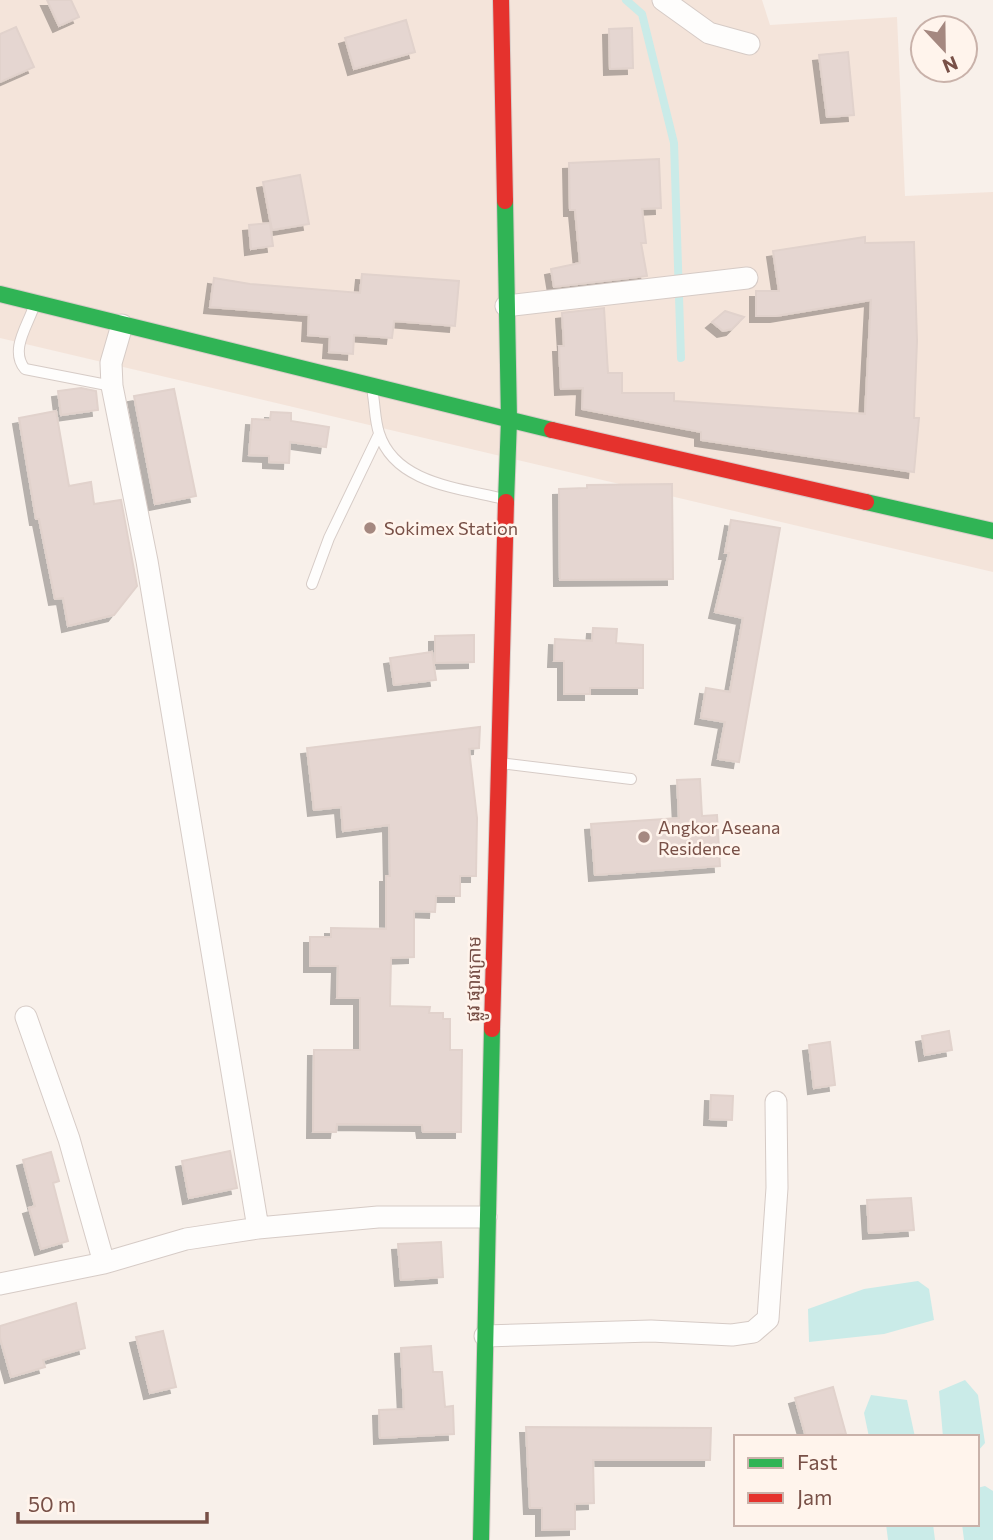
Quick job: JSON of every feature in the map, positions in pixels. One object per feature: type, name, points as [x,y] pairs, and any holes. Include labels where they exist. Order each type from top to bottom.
[{"type":"main road","name":"ផ្លូវ ផ្សារក្រោម","points":[[481,1540],[497,763],[509,420],[500,0]]},
{"type":"main road","points":[[0,294],[509,420],[993,531]]},
{"type":"street","points":[[663,0],[709,33],[749,44]]},
{"type":"street","points":[[506,306],[671,289],[747,278]]},
{"type":"street","points":[[122,324],[111,363],[112,386],[147,561],[258,1228]]},
{"type":"street","points":[[26,1017],[69,1139],[104,1263]]},
{"type":"street","points":[[485,1336],[651,1331],[732,1335],[753,1332],[768,1319],[777,1188],[776,1102]]},
{"type":"street","points":[[0,1284],[104,1263],[186,1240],[258,1228],[378,1217],[486,1217]]},
{"type":"lane","points":[[36,303],[17,352],[18,361],[25,369],[112,386]]},
{"type":"lane","points":[[372,384],[379,434],[402,467],[423,479],[506,499]]},
{"type":"lane","points":[[312,584],[329,538],[379,434]]},
{"type":"lane","points":[[497,763],[631,779]]},
{"type":"shaded area","points":[[0,0],[762,0],[770,25],[897,17],[905,196],[993,192],[993,572],[0,338]]},
{"type":"water","points":[[918,1281],[929,1289],[934,1320],[884,1334],[809,1342],[808,1309],[864,1289]]},
{"type":"water","points":[[965,1380],[978,1395],[985,1443],[979,1450],[979,1435],[943,1435],[939,1391]]},
{"type":"water","points":[[871,1395],[907,1400],[915,1435],[869,1435],[864,1413]]},
{"type":"water","points":[[985,1486],[993,1491],[993,1540],[964,1540],[962,1526],[979,1526],[979,1488]]},
{"type":"water","points":[[886,1526],[933,1526],[935,1540],[888,1540]]},
{"type":"building","points":[[47,0],[71,0],[79,17],[59,26]]},
{"type":"building","points":[[406,20],[415,52],[354,69],[345,38]]},
{"type":"building","points":[[16,27],[34,67],[0,82],[0,34]]},
{"type":"building","points":[[632,28],[633,68],[610,69],[609,29]]},
{"type":"building","points":[[848,52],[854,115],[827,117],[819,55]]},
{"type":"building","points":[[659,159],[661,208],[642,209],[646,243],[641,243],[647,276],[554,287],[551,269],[580,263],[575,210],[570,210],[569,163]]},
{"type":"building","points":[[300,175],[309,224],[272,230],[263,182]]},
{"type":"building","points":[[270,223],[273,246],[251,249],[249,225]]},
{"type":"building","points":[[865,237],[865,243],[914,242],[917,341],[914,418],[919,418],[914,472],[701,440],[701,432],[582,409],[583,388],[561,389],[559,346],[564,346],[562,313],[604,308],[608,373],[622,373],[622,393],[674,393],[674,401],[865,414],[871,300],[776,316],[756,316],[756,291],[779,291],[773,251]]},
{"type":"building","points":[[362,274],[459,281],[455,326],[394,321],[392,338],[354,335],[353,354],[329,352],[330,337],[308,335],[309,315],[210,307],[214,278],[250,284],[360,293]]},
{"type":"building","points":[[725,311],[744,317],[732,329],[723,331],[712,322]]},
{"type":"building","points":[[81,388],[96,391],[98,410],[61,415],[58,391]]},
{"type":"building","points":[[174,389],[196,496],[155,504],[134,396]]},
{"type":"building","points":[[56,411],[69,486],[91,482],[94,504],[121,500],[137,586],[114,615],[68,626],[63,598],[55,599],[39,519],[36,519],[19,418]]},
{"type":"building","points":[[271,412],[291,413],[291,421],[329,427],[326,447],[290,442],[289,463],[269,462],[269,456],[249,455],[252,419],[270,420]]},
{"type":"building","points":[[672,484],[673,579],[560,580],[559,489],[587,488],[587,485]]},
{"type":"building","points":[[731,520],[780,528],[739,762],[718,759],[725,722],[701,718],[706,688],[730,692],[743,618],[715,612],[729,553],[725,553]]},
{"type":"building","points":[[593,628],[617,629],[616,643],[643,645],[643,688],[590,688],[590,694],[564,694],[564,661],[554,661],[555,639],[592,641]]},
{"type":"building","points":[[474,635],[474,662],[435,663],[435,636]]},
{"type":"building","points":[[432,652],[436,680],[394,685],[390,658]]},
{"type":"building","points":[[480,727],[479,748],[469,749],[477,818],[476,876],[460,876],[460,896],[436,896],[435,912],[414,911],[414,957],[391,958],[390,1006],[430,1007],[429,1013],[443,1013],[443,1019],[450,1019],[450,1050],[462,1050],[461,1132],[423,1132],[422,1125],[337,1124],[336,1132],[313,1132],[314,1050],[360,1050],[360,998],[337,998],[338,966],[310,966],[310,937],[331,937],[331,928],[386,929],[386,876],[390,876],[389,825],[343,831],[341,807],[314,810],[307,748]]},
{"type":"building","points":[[700,779],[702,816],[717,815],[720,866],[595,875],[591,824],[679,818],[677,780]]},
{"type":"building","points":[[949,1031],[952,1050],[925,1055],[922,1036]]},
{"type":"building","points":[[830,1042],[835,1085],[814,1088],[809,1045]]},
{"type":"building","points":[[711,1095],[733,1096],[732,1120],[710,1119]]},
{"type":"building","points":[[230,1151],[237,1188],[189,1198],[182,1161]]},
{"type":"building","points":[[51,1152],[59,1181],[53,1183],[68,1241],[41,1249],[29,1208],[35,1206],[23,1160]]},
{"type":"building","points":[[911,1198],[914,1230],[869,1233],[867,1200]]},
{"type":"building","points":[[441,1242],[443,1277],[401,1280],[398,1244]]},
{"type":"building","points":[[76,1303],[85,1348],[43,1360],[45,1367],[11,1377],[0,1338],[0,1326]]},
{"type":"building","points":[[163,1331],[176,1387],[150,1393],[136,1337]]},
{"type":"building","points":[[431,1346],[433,1372],[442,1372],[445,1407],[453,1406],[454,1434],[380,1438],[379,1410],[404,1409],[401,1348]]},
{"type":"building","points":[[833,1387],[846,1434],[805,1435],[795,1398]]},
{"type":"building","points":[[526,1427],[711,1428],[710,1460],[593,1460],[594,1503],[575,1504],[575,1529],[542,1530],[542,1508],[530,1508]]},
{"type":"waterway","points":[[626,0],[642,14],[674,143],[681,358]]},
{"type":"traffic: fast","points":[[505,201],[509,420],[506,502]]},
{"type":"traffic: fast","points":[[0,294],[552,430]]},
{"type":"traffic: fast","points":[[866,502],[993,531]]},
{"type":"traffic: fast","points":[[481,1540],[492,1029]]},
{"type":"traffic: jam","points":[[501,0],[505,201]]},
{"type":"traffic: jam","points":[[552,430],[866,502]]},
{"type":"traffic: jam","points":[[492,1029],[506,502]]},
{"type":"place","name":"Sokimex Station","points":[[370,528]]},
{"type":"place","name":"Angkor Aseana Residence","points":[[644,837]]}]
